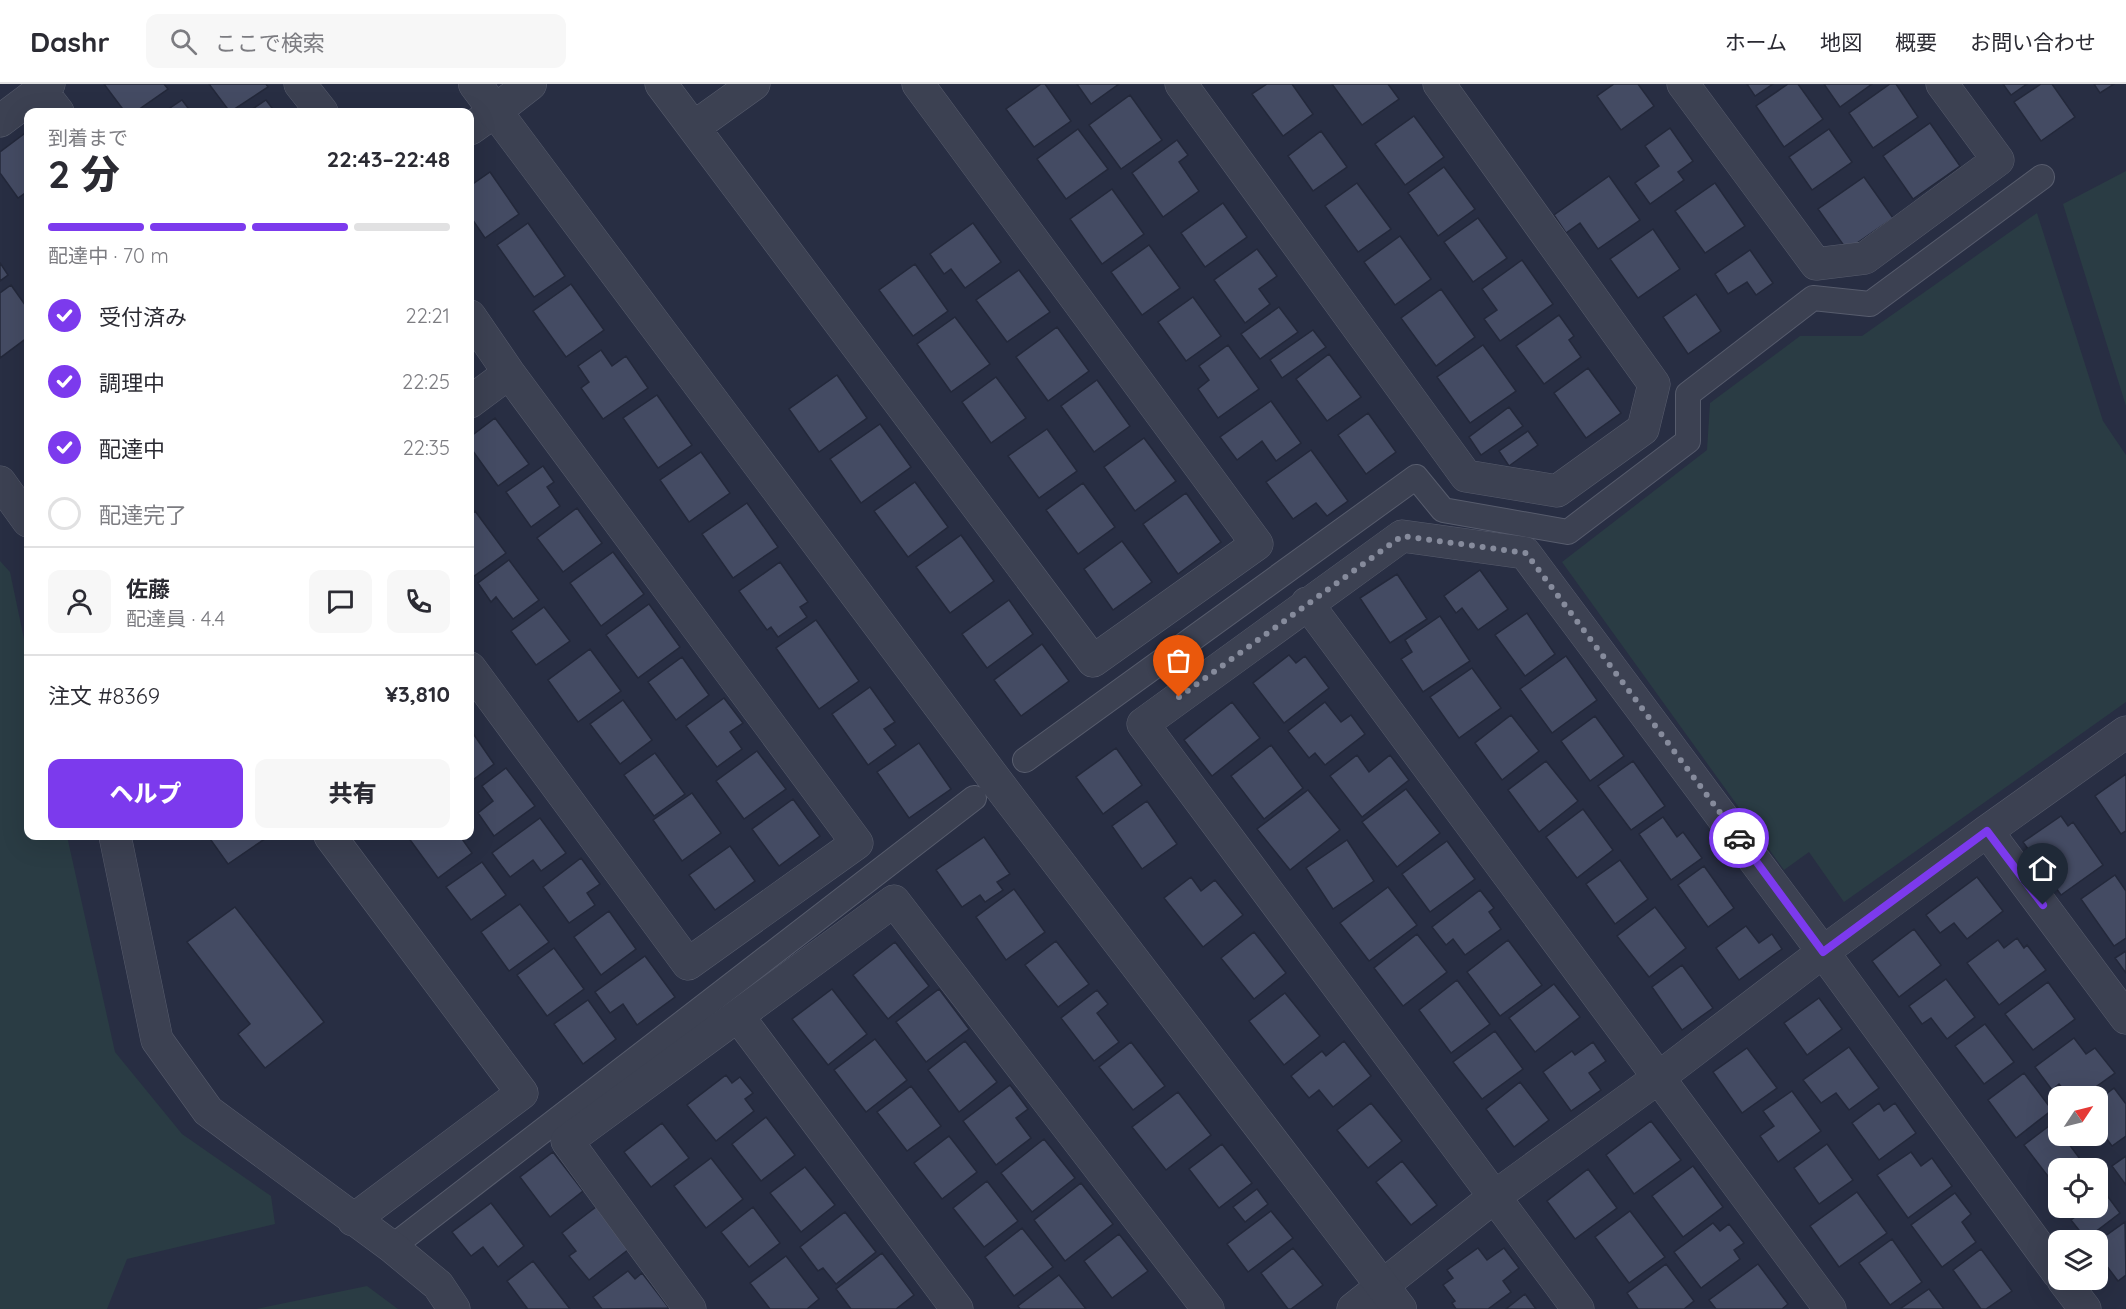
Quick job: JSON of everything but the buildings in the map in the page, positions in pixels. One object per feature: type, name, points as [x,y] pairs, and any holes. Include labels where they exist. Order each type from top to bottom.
[{"type":"street","points":[[300,84],[319,108]]},
{"type":"street","points":[[475,84],[482,121],[996,782],[1392,1298]]},
{"type":"street","points":[[482,121],[530,84]]},
{"type":"street","points":[[661,84],[1093,661],[1257,544],[918,84]]},
{"type":"street","points":[[694,127],[753,84]]},
{"type":"street","points":[[1181,84],[1466,476],[1557,491],[1643,429],[1654,384],[1439,84]]},
{"type":"street","points":[[1683,84],[1816,264],[1865,258],[1998,160],[1942,84]]},
{"type":"street","points":[[26,108],[50,96]]},
{"type":"street","points":[[0,121],[24,109]]},
{"type":"street","points":[[1025,760],[1416,477],[1443,510],[1568,532],[1688,441],[1688,394],[1813,298],[1870,304],[2042,177]]},
{"type":"street","points":[[474,322],[509,373],[857,843],[688,963],[474,673]]},
{"type":"street","points":[[474,399],[509,373]]},
{"type":"street","points":[[0,482],[24,515]]},
{"type":"street","points":[[1578,1309],[1143,724],[1402,536],[1526,553],[2048,1259]]},
{"type":"street","points":[[1307,603],[1830,1309]]},
{"type":"street","points":[[1353,1309],[1392,1298],[1494,1197],[1658,1078],[1987,831],[2126,732]]},
{"type":"street","points":[[392,1247],[974,798]]},
{"type":"street","points":[[1987,831],[2126,1018]]},
{"type":"street","points":[[116,840],[157,1040],[208,1112],[352,1220],[392,1247],[438,1285],[454,1309]]},
{"type":"street","points":[[333,840],[522,1093],[352,1220]]},
{"type":"street","points":[[690,1309],[567,1141],[894,901],[1208,1309]]},
{"type":"street","points":[[738,1016],[957,1309]]},
{"type":"street","points":[[2071,1290],[2085,1309]]},
{"type":"shaded area","points":[[2126,171],[2126,406],[2063,204]]},
{"type":"shaded area","points":[[2037,213],[2103,421],[2126,455],[2126,702],[1844,902],[1809,852],[1784,870],[1562,562],[1707,450],[1710,403],[1800,336],[1862,336]]},
{"type":"shaded area","points":[[0,561],[10,572],[24,639],[24,840],[68,840],[115,1052],[182,1134],[271,1196],[275,1224],[127,1259],[107,1309],[0,1309]]},
{"type":"shaded area","points":[[367,1286],[398,1309],[256,1309]]},
{"type":"way so far","points":[[1179,697],[1402,536],[1526,553],[1739,838]]},
{"type":"route","points":[[1739,838],[1823,952],[1987,831],[2043,905]]}]
